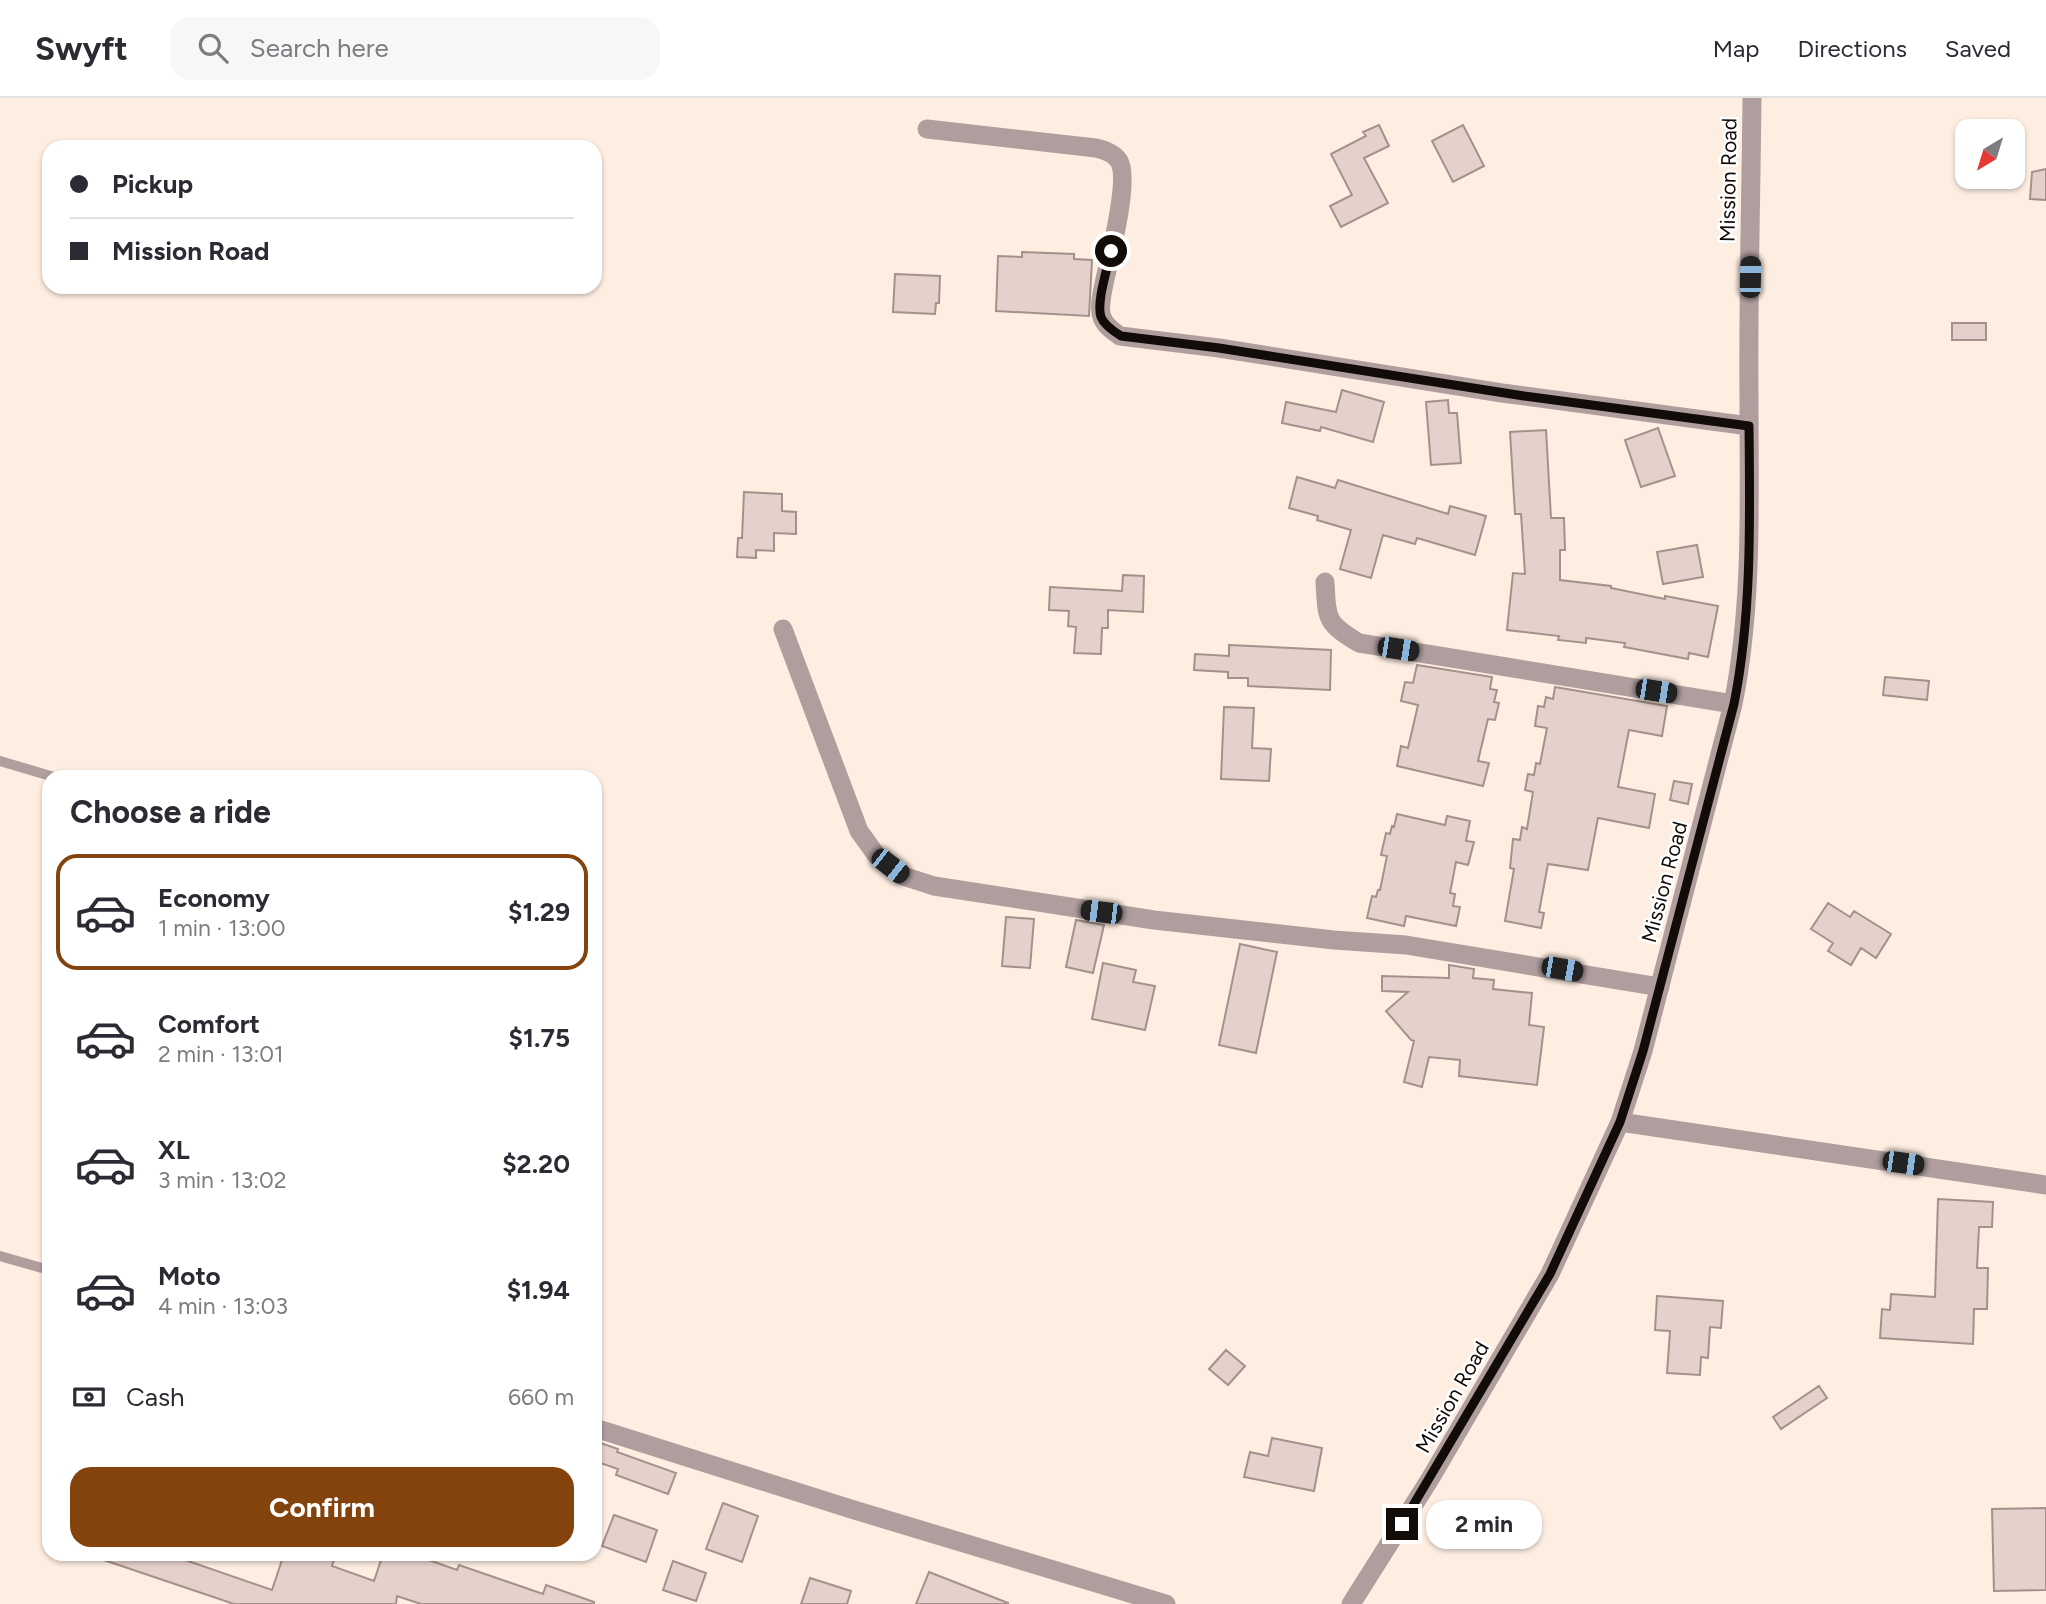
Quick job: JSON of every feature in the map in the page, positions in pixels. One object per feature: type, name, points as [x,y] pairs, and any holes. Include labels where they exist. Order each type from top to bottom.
[{"type":"street","name":"Mission Road","points":[[1351,1604],[1430,1479],[1550,1274],[1620,1122],[1643,1051],[1734,704],[1741,664],[1749,503],[1752,98]]},
{"type":"street","points":[[927,129],[1096,148],[1110,152],[1120,162],[1120,203],[1101,299],[1101,316],[1109,328],[1121,336],[1219,348],[1527,397],[1749,426]]},
{"type":"street","points":[[1325,582],[1327,616],[1339,631],[1360,643],[1734,704]]},
{"type":"street","points":[[783,629],[859,831],[877,856],[903,876],[934,887],[1021,901],[1209,926],[1406,945],[1660,986]]},
{"type":"street","points":[[1620,1122],[2046,1185]]},
{"type":"street","points":[[602,1430],[863,1513],[1167,1604]]},
{"type":"lane","points":[[0,761],[42,773]]},
{"type":"lane","points":[[0,1256],[42,1268]]},
{"type":"building","points":[[1379,125],[1389,146],[1364,158],[1388,203],[1341,227],[1330,206],[1352,195],[1331,154],[1366,136],[1363,132]]},
{"type":"building","points":[[1463,125],[1484,166],[1453,182],[1432,141]]},
{"type":"building","points":[[2046,169],[2046,200],[2030,199],[2032,172]]},
{"type":"building","points":[[1022,252],[1074,254],[1074,259],[1092,260],[1089,316],[996,311],[998,256],[1022,257]]},
{"type":"building","points":[[895,274],[940,276],[939,303],[936,303],[935,314],[893,312]]},
{"type":"building","points":[[1952,323],[1986,323],[1986,340],[1952,340]]},
{"type":"building","points":[[1342,390],[1384,402],[1373,442],[1321,427],[1320,431],[1282,423],[1286,402],[1336,412]]},
{"type":"building","points":[[1448,400],[1449,413],[1457,413],[1461,463],[1431,465],[1426,402]]},
{"type":"building","points":[[1658,428],[1675,476],[1641,487],[1625,440]]},
{"type":"building","points":[[1546,430],[1551,518],[1564,518],[1565,550],[1560,550],[1560,580],[1611,586],[1665,599],[1665,596],[1718,606],[1708,657],[1689,653],[1688,659],[1624,647],[1625,643],[1586,638],[1586,643],[1558,640],[1559,636],[1507,630],[1513,573],[1525,574],[1521,514],[1515,514],[1510,432]]},
{"type":"building","points":[[1297,477],[1335,488],[1338,480],[1448,514],[1450,506],[1486,516],[1475,555],[1417,538],[1415,544],[1383,535],[1371,578],[1340,569],[1351,530],[1317,520],[1318,516],[1289,508]]},
{"type":"building","points":[[744,492],[782,494],[782,511],[796,512],[796,534],[774,533],[774,551],[756,550],[756,558],[737,557],[738,538],[742,538]]},
{"type":"building","points":[[1697,545],[1703,577],[1663,584],[1657,552]]},
{"type":"building","points":[[1123,575],[1144,576],[1143,612],[1108,610],[1108,628],[1102,628],[1101,654],[1074,653],[1076,627],[1068,626],[1069,611],[1049,610],[1050,587],[1122,591]]},
{"type":"building","points":[[1229,645],[1331,650],[1330,690],[1248,686],[1248,678],[1228,678],[1228,672],[1194,670],[1195,654],[1229,656]]},
{"type":"building","points":[[1417,665],[1492,677],[1490,689],[1497,690],[1494,702],[1499,703],[1495,720],[1488,719],[1478,761],[1489,763],[1483,786],[1397,766],[1401,746],[1408,748],[1418,705],[1401,701],[1405,682],[1413,683]]},
{"type":"building","points":[[1885,677],[1929,681],[1927,700],[1883,695]]},
{"type":"building","points":[[1555,687],[1667,706],[1662,736],[1629,730],[1618,787],[1655,794],[1649,828],[1598,818],[1588,870],[1548,864],[1539,912],[1544,913],[1541,928],[1505,921],[1514,869],[1510,868],[1513,839],[1520,840],[1522,827],[1527,829],[1533,792],[1525,790],[1528,774],[1534,775],[1536,763],[1540,764],[1547,728],[1535,726],[1538,706],[1544,707],[1546,697],[1553,699]]},
{"type":"building","points":[[1224,707],[1254,708],[1252,748],[1271,749],[1269,781],[1221,779]]},
{"type":"building","points":[[1674,781],[1692,784],[1688,804],[1670,800]]},
{"type":"building","points":[[1397,814],[1445,825],[1447,816],[1470,821],[1466,841],[1474,842],[1468,865],[1456,862],[1450,893],[1455,894],[1453,906],[1460,907],[1456,926],[1406,916],[1404,926],[1367,918],[1372,896],[1376,897],[1380,890],[1387,856],[1381,855],[1386,833],[1390,834]]},
{"type":"building","points":[[1828,903],[1850,917],[1854,911],[1891,934],[1876,958],[1861,948],[1851,965],[1828,951],[1833,943],[1811,929]]},
{"type":"building","points":[[1006,917],[1034,919],[1030,968],[1002,966]]},
{"type":"building","points":[[1076,920],[1104,925],[1093,973],[1066,967]]},
{"type":"building","points":[[1240,944],[1277,952],[1256,1053],[1219,1045]]},
{"type":"building","points":[[1103,963],[1136,970],[1133,982],[1155,986],[1145,1030],[1092,1019]]},
{"type":"building","points":[[1449,965],[1474,969],[1473,978],[1494,980],[1493,989],[1532,993],[1529,1025],[1544,1027],[1537,1085],[1459,1076],[1460,1060],[1429,1057],[1422,1087],[1404,1082],[1414,1041],[1386,1011],[1408,992],[1382,991],[1382,976],[1449,978]]},
{"type":"building","points":[[1938,1199],[1993,1202],[1992,1227],[1979,1227],[1977,1268],[1988,1268],[1987,1309],[1974,1309],[1973,1344],[1880,1338],[1882,1309],[1890,1310],[1891,1294],[1935,1297]]},
{"type":"building","points":[[1657,1296],[1723,1301],[1721,1328],[1710,1327],[1708,1358],[1701,1357],[1700,1375],[1667,1373],[1670,1331],[1655,1330]]},
{"type":"building","points":[[1226,1350],[1245,1366],[1228,1385],[1209,1369]]},
{"type":"building","points":[[1819,1386],[1827,1398],[1781,1429],[1773,1417]]},
{"type":"building","points":[[1272,1438],[1322,1448],[1314,1491],[1244,1477],[1250,1452],[1268,1456]]},
{"type":"building","points":[[602,1443],[618,1449],[617,1452],[676,1473],[668,1494],[616,1475],[618,1469],[602,1463]]},
{"type":"building","points":[[723,1503],[758,1516],[742,1562],[706,1549]]},
{"type":"building","points":[[2046,1508],[2046,1590],[1994,1591],[1992,1509]]},
{"type":"building","points":[[614,1515],[657,1530],[646,1562],[602,1546]]},
{"type":"building","points":[[107,1561],[188,1561],[272,1590],[282,1561],[334,1561],[332,1566],[374,1581],[381,1561],[432,1561],[457,1570],[459,1565],[543,1594],[546,1585],[594,1602],[421,1604],[397,1596],[396,1604],[234,1604]]},
{"type":"building","points":[[673,1561],[706,1573],[696,1601],[663,1590]]},
{"type":"building","points":[[929,1572],[1008,1603],[1008,1604],[916,1604]]},
{"type":"building","points":[[810,1578],[851,1591],[847,1604],[801,1604]]},
{"type":"route","points":[[1111,251],[1101,299],[1101,316],[1109,328],[1121,336],[1219,348],[1524,396],[1749,426],[1745,625],[1741,664],[1734,704],[1643,1051],[1620,1122],[1550,1274],[1402,1524]]}]
